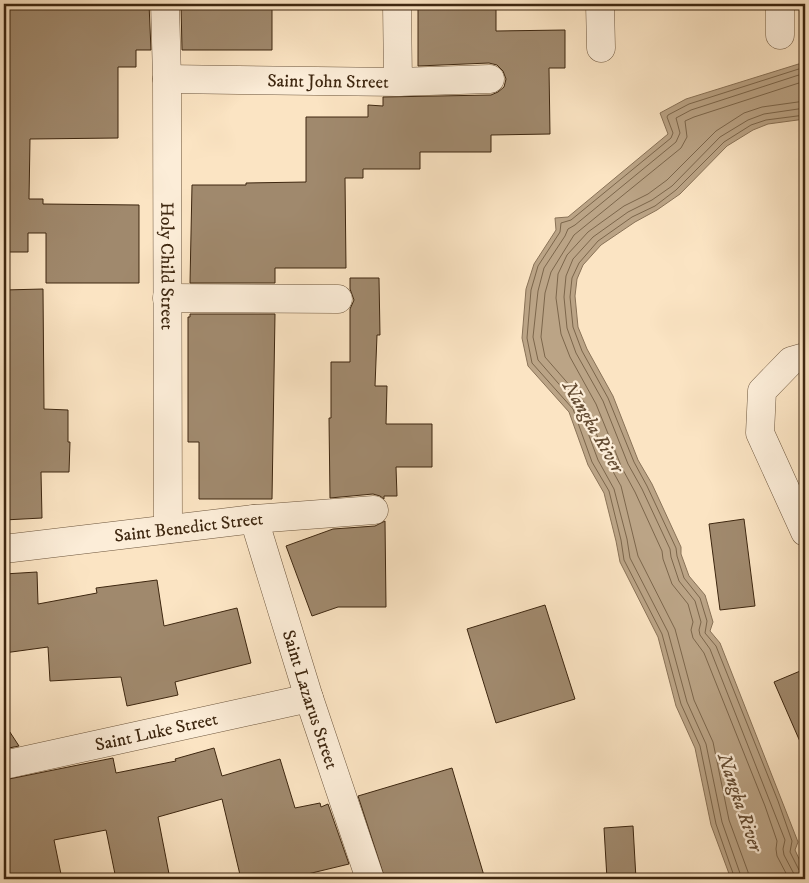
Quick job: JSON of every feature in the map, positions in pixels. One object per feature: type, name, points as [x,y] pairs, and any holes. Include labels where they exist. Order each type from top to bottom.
[{"type":"street","name":"Holy Child Street","points":[[165,4],[167,79],[168,529]]},
{"type":"street","points":[[397,4],[398,82]]},
{"type":"street","points":[[600,4],[601,48]]},
{"type":"street","points":[[780,4],[780,35]]},
{"type":"street","name":"Saint John Street","points":[[167,79],[398,82],[490,79]]},
{"type":"street","points":[[167,298],[338,299]]},
{"type":"street","points":[[805,357],[791,361],[762,391],[760,432],[805,532]]},
{"type":"street","name":"Saint Benedict Street","points":[[4,549],[254,519],[374,510]]},
{"type":"street","name":"Saint Lazarus Street","points":[[254,519],[308,698],[370,879]]},
{"type":"street","name":"Saint Luke Street","points":[[4,765],[308,698]]},
{"type":"water","name":"Nangka River","points":[[805,62],[805,119],[768,124],[753,130],[727,146],[680,194],[601,245],[583,265],[577,279],[575,296],[578,327],[587,349],[613,396],[638,460],[652,484],[681,547],[681,554],[689,576],[705,595],[713,622],[710,631],[720,643],[798,842],[795,850],[805,872],[805,879],[731,879],[711,825],[695,748],[676,706],[658,637],[620,562],[604,493],[588,465],[569,412],[528,366],[522,338],[526,289],[534,264],[556,230],[555,218],[568,217],[668,134],[660,113],[686,99]]},
{"type":"building","points":[[4,4],[149,4],[151,50],[136,50],[136,67],[118,67],[118,138],[30,139],[29,199],[43,199],[43,204],[139,205],[139,283],[46,283],[46,233],[28,233],[28,252],[4,252]]},
{"type":"building","points":[[181,4],[272,4],[272,50],[182,50]]},
{"type":"building","points":[[418,4],[496,4],[496,31],[565,30],[565,68],[549,68],[550,134],[491,135],[491,152],[420,152],[420,169],[363,169],[363,178],[345,178],[346,268],[275,268],[275,283],[190,283],[192,185],[306,182],[306,117],[368,117],[368,105],[383,106],[383,97],[491,95],[504,87],[506,79],[503,71],[497,65],[489,63],[418,66]]},
{"type":"building","points":[[350,278],[379,278],[380,335],[377,335],[375,386],[387,386],[386,424],[432,424],[432,467],[396,467],[397,496],[384,496],[384,499],[373,494],[330,498],[329,418],[331,418],[331,362],[350,362],[350,309],[354,300],[350,289]]},
{"type":"building","points":[[43,289],[44,409],[68,410],[69,472],[41,472],[42,518],[4,520],[4,290]]},
{"type":"building","points":[[190,314],[275,314],[272,499],[199,499],[199,442],[188,442],[188,317],[190,317]]},
{"type":"building","points":[[744,519],[755,606],[720,610],[709,524]]},
{"type":"building","points":[[385,521],[386,607],[338,607],[312,616],[286,546],[333,529],[375,526]]},
{"type":"building","points":[[37,572],[38,604],[97,593],[96,588],[157,580],[164,626],[237,608],[251,663],[175,682],[178,695],[127,706],[121,677],[50,681],[48,647],[4,653],[4,574]]},
{"type":"building","points":[[545,605],[575,699],[496,723],[467,629]]},
{"type":"building","points":[[805,669],[805,753],[774,682]]},
{"type":"building","points":[[4,723],[19,746],[4,749]]},
{"type":"building","points":[[214,748],[222,776],[280,759],[295,808],[320,803],[321,807],[328,804],[349,864],[287,879],[241,879],[222,799],[158,817],[170,879],[116,879],[106,830],[54,840],[62,879],[4,879],[4,780],[113,758],[116,773],[176,761],[175,759]]},
{"type":"building","points":[[452,768],[485,879],[385,879],[358,796]]},
{"type":"building","points":[[633,826],[636,879],[607,879],[604,828]]}]
